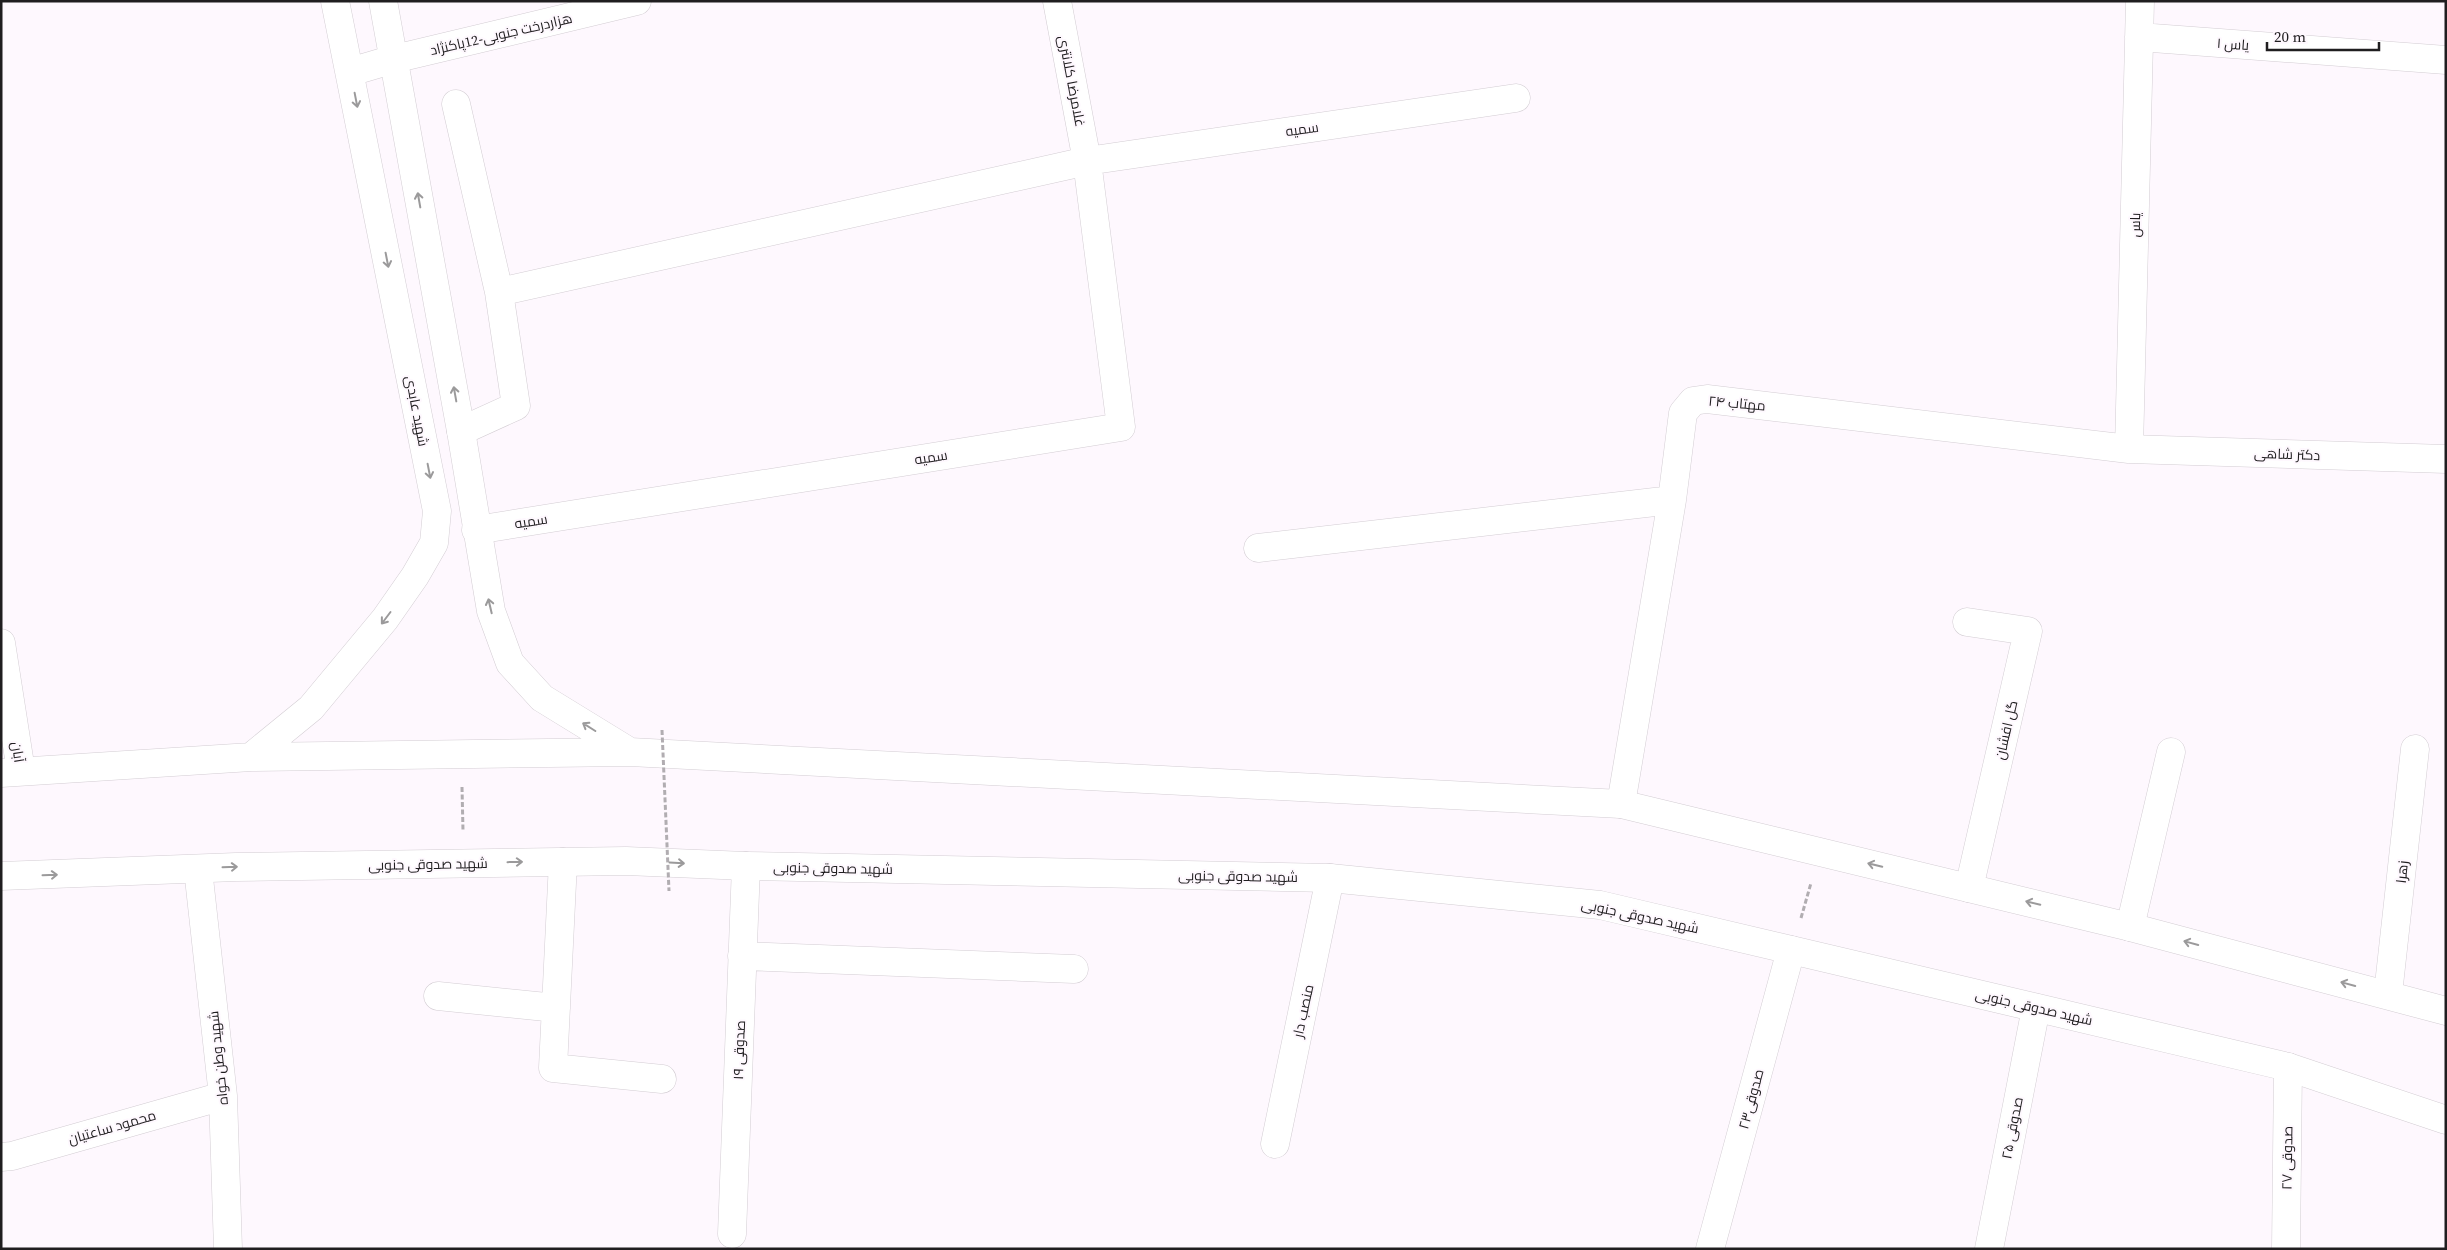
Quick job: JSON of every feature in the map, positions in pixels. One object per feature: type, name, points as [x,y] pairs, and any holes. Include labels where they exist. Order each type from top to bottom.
[{"type":"street","name":"شهید عابدی","points":[[251,757],[311,708],[385,620],[415,576],[434,543],[437,511],[335,1]]},
{"type":"street","points":[[383,1],[461,430],[476,530],[491,611],[510,663],[542,698],[630,752]]},
{"type":"street","name":"هزاردرخت جنوبی-12پاکنژاد","points":[[350,72],[394,59],[637,1]]},
{"type":"street","name":"غلامرضا کلانتری","points":[[1057,1],[1087,161]]},
{"type":"street","name":"یاس","points":[[2129,449],[2140,1]]},
{"type":"street","name":"یاس ۱","points":[[2140,37],[2446,60]]},
{"type":"street","name":"سمیه","points":[[499,292],[1087,161],[1516,98]]},
{"type":"street","points":[[456,104],[499,292],[516,406],[461,430]]},
{"type":"street","name":"سمیه","points":[[476,530],[1121,427],[1087,161]]},
{"type":"street","name":"مهتاب ۲۴","points":[[1621,804],[1672,500],[1683,414],[1693,401],[1707,399],[2129,449]]},
{"type":"street","name":"دکتر شاهی","points":[[2129,449],[2446,459]]},
{"type":"street","points":[[1258,548],[1672,500]]},
{"type":"street","name":"گل افشان","points":[[1967,622],[2028,631],[1969,888]]},
{"type":"street","name":"آبان","points":[[1,644],[11,772]]},
{"type":"street","name":"زهرا","points":[[2388,994],[2415,749]]},
{"type":"street","points":[[11,772],[251,757],[630,752],[1621,804],[2130,927],[2388,994],[2446,1011]]},
{"type":"street","points":[[2130,927],[2172,752]]},
{"type":"street","name":"شهید صدوقی جنوبی","points":[[1,876],[198,869],[626,861],[746,866],[1330,878],[1600,905],[2288,1067],[2446,1120]]},
{"type":"street","points":[[563,862],[552,1068],[662,1079]]},
{"type":"street","name":"صدوقی ۱۹","points":[[732,1234],[746,866]]},
{"type":"street","name":"شهید وطن خواه","points":[[198,869],[223,1096],[228,1249]]},
{"type":"street","name":"منصب دار","points":[[1276,1144],[1330,878]]},
{"type":"street","name":"صدوقی۲۳","points":[[1710,1249],[1791,950]]},
{"type":"street","points":[[742,956],[1074,969]]},
{"type":"street","points":[[438,996],[556,1008]]},
{"type":"street","name":"صدوقی ۲۵","points":[[1989,1249],[2036,1008]]},
{"type":"street","name":"صدوقی ۲۷","points":[[2286,1249],[2288,1067]]},
{"type":"street","name":"محمود ساعتیان","points":[[1,1157],[22,1153],[223,1096]]},
{"type":"path","points":[[662,730],[669,891]]},
{"type":"path","points":[[460,754],[464,863]]},
{"type":"path","points":[[1791,950],[1821,852]]}]
